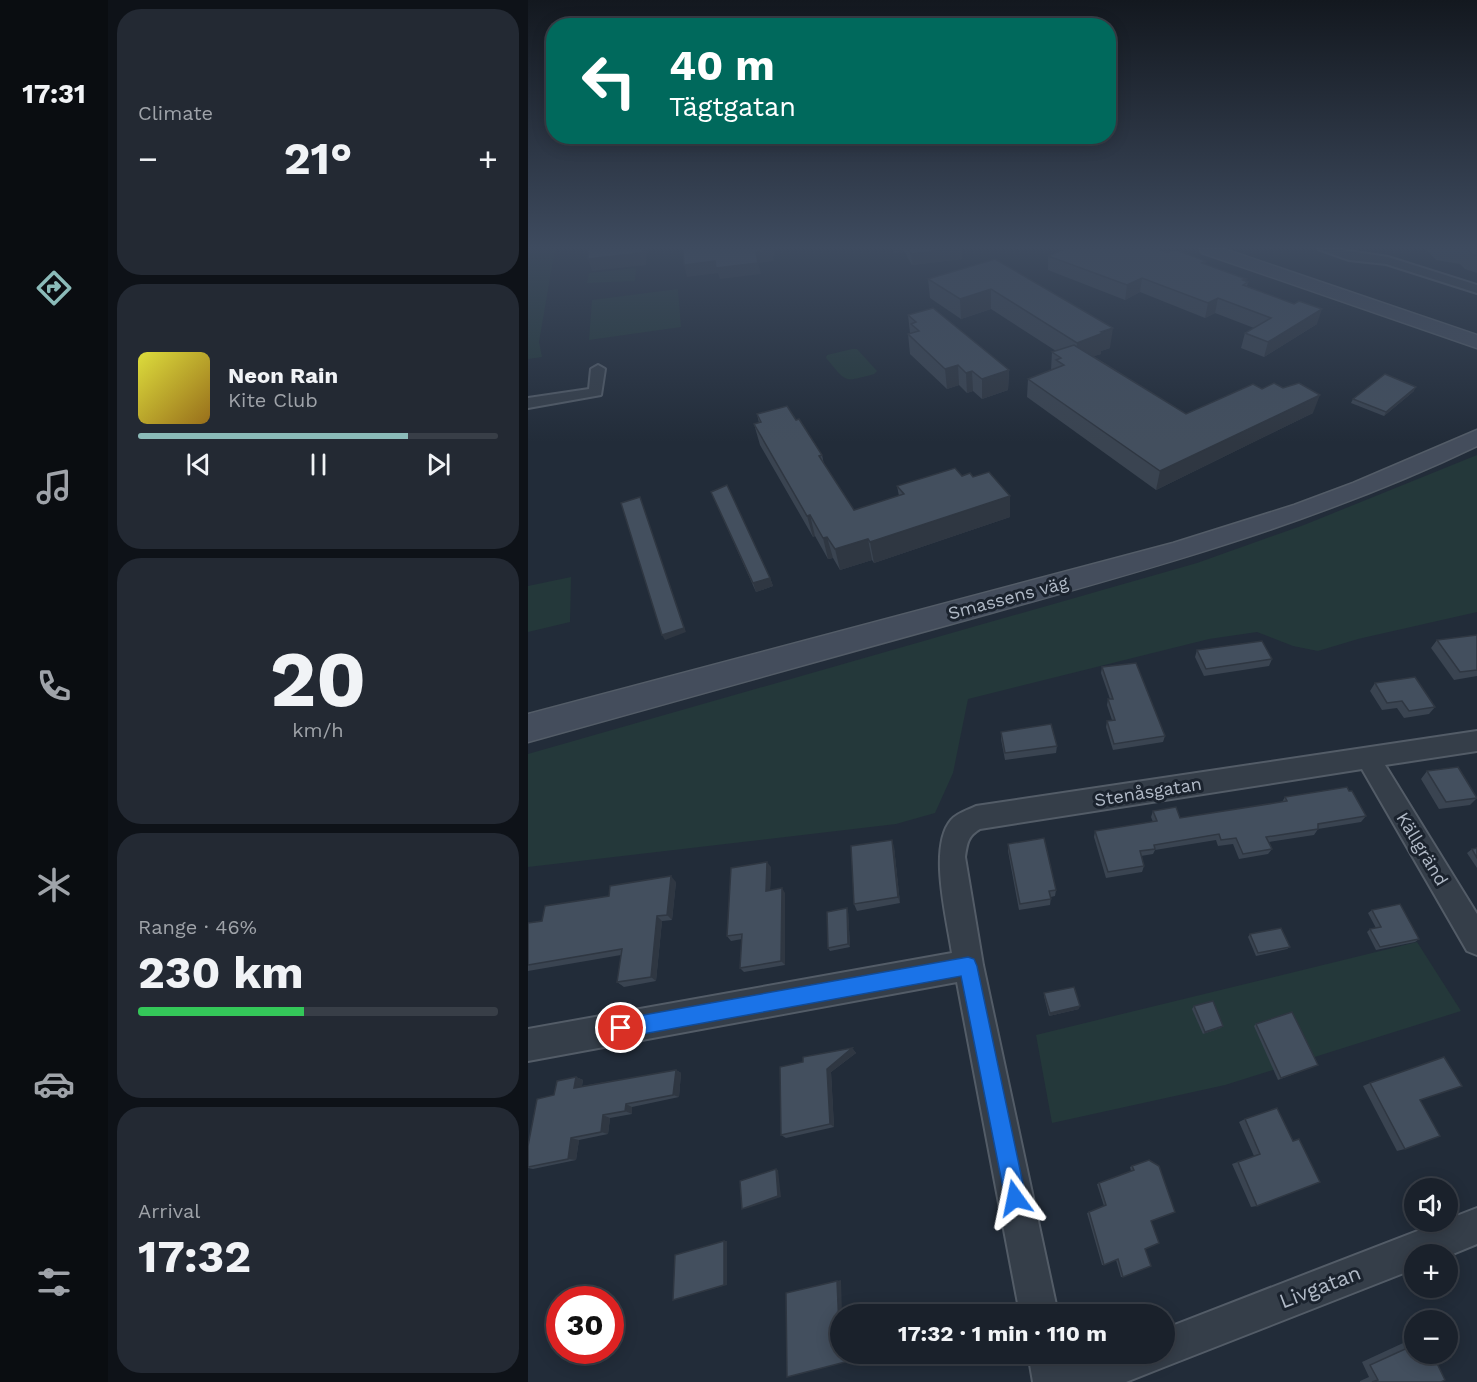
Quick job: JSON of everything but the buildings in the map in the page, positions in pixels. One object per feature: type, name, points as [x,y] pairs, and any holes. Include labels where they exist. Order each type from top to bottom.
[{"type":"street","points":[[1395,313],[1477,342]]},
{"type":"street","points":[[528,403],[596,392],[598,369]]},
{"type":"street","name":"Smassens väg","points":[[528,728],[1099,574],[1247,529],[1389,477],[1477,437]]},
{"type":"street","name":"Stenåsgatan","points":[[1037,1304],[968,966],[952,856],[954,838],[962,826],[976,818],[1477,741]]},
{"type":"street","name":"Källgränd","points":[[1368,758],[1477,940]]},
{"type":"street","points":[[528,1045],[968,966]]},
{"type":"street","name":"Livgatan","points":[[1175,1343],[1477,1226]]},
{"type":"street","points":[[1049,1364],[1053,1382]]},
{"type":"street","points":[[1075,1382],[1122,1364]]},
{"type":"green space","points":[[528,313],[544,313],[539,342],[542,357],[528,359]]},
{"type":"green space","points":[[591,313],[680,313],[681,327],[589,340]]},
{"type":"green space","points":[[857,349],[877,371],[874,374],[856,379],[846,378],[826,358],[827,355]]},
{"type":"green space","points":[[1477,455],[1477,612],[1358,639],[1318,651],[1293,646],[1257,632],[1209,639],[968,699],[953,773],[935,813],[896,824],[528,867],[528,754],[1197,563],[1304,525]]},
{"type":"green space","points":[[571,577],[570,622],[528,632],[528,586]]},
{"type":"green space","points":[[1417,942],[1461,1011],[1225,1085],[1052,1123],[1036,1035]]},
{"type":"route","points":[[621,1028],[968,966],[1015,1198]]}]
